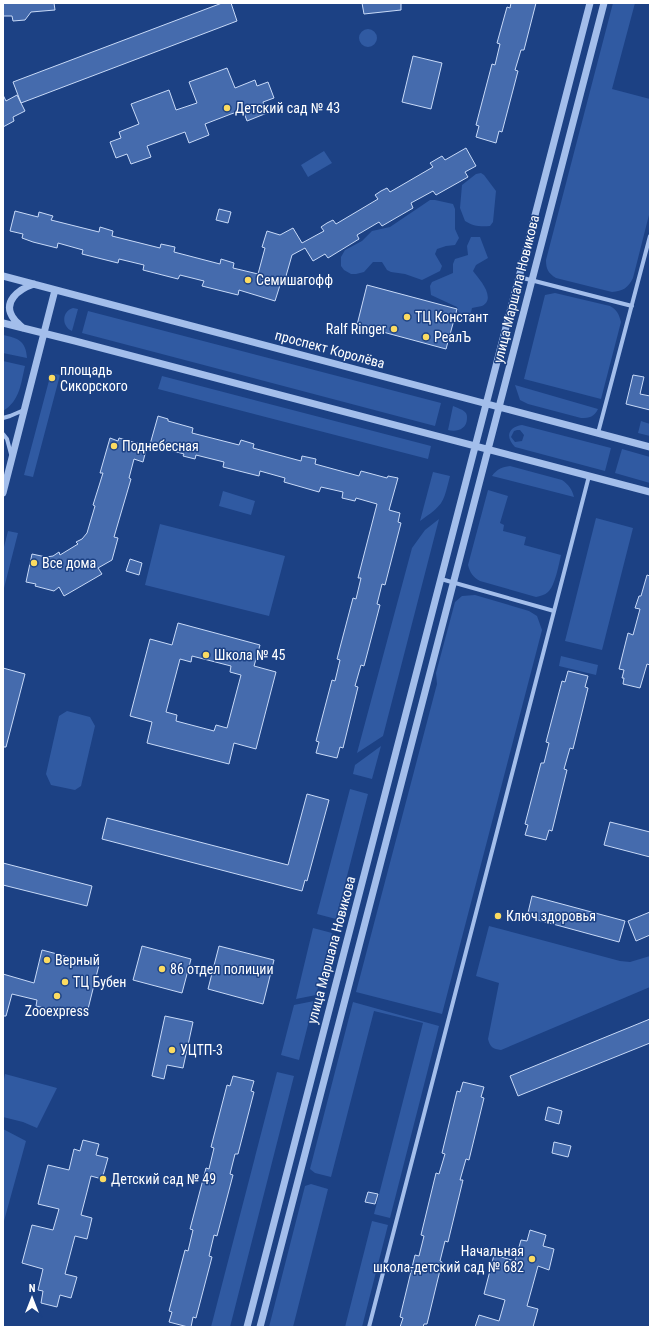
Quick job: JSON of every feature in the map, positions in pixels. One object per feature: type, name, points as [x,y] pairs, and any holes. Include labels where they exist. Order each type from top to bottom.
[{"type":"street","name":"улица Маршала Новикова","points":[[247,1327],[590,3]]},
{"type":"street","name":"улица Маршала Новикова","points":[[260,1327],[604,3]]},
{"type":"street","points":[[598,434],[650,236]]},
{"type":"street","name":"проспект Королёва","points":[[3,276],[650,447]]},
{"type":"street","points":[[519,277],[632,306]]},
{"type":"street","points":[[24,328],[14,319],[10,309],[10,301],[23,287],[34,284]]},
{"type":"street","points":[[3,493],[55,290]]},
{"type":"street","points":[[3,323],[488,448],[650,492]]},
{"type":"street","points":[[3,418],[24,410]]},
{"type":"street","points":[[3,434],[7,439],[12,457]]},
{"type":"street","points":[[369,1327],[589,476]]},
{"type":"street","points":[[441,579],[554,611]]},
{"type":"shaded area","points":[[613,3],[635,3],[612,89],[650,99],[650,211],[633,278],[625,288],[612,292],[556,278],[548,270],[546,260]]},
{"type":"shaded area","points":[[364,29],[372,29],[377,34],[375,45],[372,47],[364,47],[359,42],[359,34]]},
{"type":"shaded area","points":[[324,151],[332,163],[308,177],[301,165]]},
{"type":"shaded area","points":[[481,173],[496,191],[493,222],[490,226],[477,226],[465,221],[460,208],[462,185],[476,174]]},
{"type":"shaded area","points":[[430,200],[453,204],[455,209],[455,229],[459,238],[455,245],[437,249],[435,254],[442,266],[440,271],[422,280],[405,274],[391,272],[387,270],[382,262],[373,262],[364,272],[356,274],[351,274],[344,270],[341,266],[341,257],[345,250],[362,241],[372,231],[390,227]]},
{"type":"shaded area","points":[[471,237],[480,237],[488,258],[476,265],[473,271],[485,288],[488,298],[486,303],[482,306],[472,308],[469,321],[465,322],[461,320],[457,307],[431,295],[430,286],[432,282],[453,273],[453,264],[455,259],[468,255],[467,246]]},
{"type":"shaded area","points":[[555,293],[610,306],[618,314],[621,322],[601,399],[524,379],[545,295]]},
{"type":"shaded area","points":[[73,308],[78,309],[72,331],[66,326],[64,319],[67,312]]},
{"type":"shaded area","points":[[88,311],[441,403],[435,426],[82,333]]},
{"type":"shaded area","points":[[3,335],[13,337],[20,341],[25,348],[27,358],[3,353]]},
{"type":"shaded area","points":[[3,361],[25,366],[19,391],[9,407],[3,411]]},
{"type":"shaded area","points":[[51,373],[60,375],[33,477],[24,475]]},
{"type":"shaded area","points":[[162,376],[431,446],[428,459],[158,389]]},
{"type":"shaded area","points":[[515,385],[598,409],[595,414],[587,418],[581,418],[528,404],[520,400]]},
{"type":"shaded area","points":[[453,406],[464,411],[467,416],[467,422],[463,428],[454,431],[448,430]]},
{"type":"shaded area","points":[[641,421],[650,424],[650,436],[638,433]]},
{"type":"shaded area","points":[[522,425],[611,448],[605,471],[515,447],[509,436],[511,430]],"holes":[[[520,430],[524,435],[522,441],[515,442],[511,437],[514,431]]]},
{"type":"shaded area","points":[[622,449],[650,457],[650,483],[615,473]]},
{"type":"shaded area","points":[[510,466],[562,480],[570,487],[574,497],[492,476],[500,469]]},
{"type":"shaded area","points":[[433,472],[450,476],[448,485],[444,498],[438,507],[420,521]]},
{"type":"shaded area","points":[[488,490],[508,496],[500,523],[504,525],[503,531],[526,537],[524,545],[561,555],[553,585],[545,594],[536,597],[480,581],[471,573],[468,565]]},
{"type":"shaded area","points":[[223,491],[255,501],[251,515],[219,506]]},
{"type":"shaded area","points":[[596,518],[633,528],[602,650],[565,641]]},
{"type":"shaded area","points":[[439,519],[383,736],[357,753],[412,548],[425,530]]},
{"type":"shaded area","points":[[160,524],[285,556],[269,616],[145,585]]},
{"type":"shaded area","points":[[8,531],[18,533],[3,592],[3,551]]},
{"type":"shaded area","points":[[475,595],[529,611],[537,616],[542,630],[442,1014],[356,992],[437,684],[436,673],[455,602],[462,596]]},
{"type":"shaded area","points":[[561,656],[598,665],[596,675],[559,666]]},
{"type":"shaded area","points":[[67,711],[90,717],[95,726],[81,786],[75,790],[51,785],[46,774],[59,716]]},
{"type":"shaded area","points":[[381,746],[372,779],[353,774],[355,765]]},
{"type":"shaded area","points":[[350,789],[368,794],[336,919],[317,914]]},
{"type":"shaded area","points":[[489,926],[620,961],[630,962],[650,956],[650,987],[501,1050],[496,1049],[491,1046],[488,1039],[499,983],[476,976]]},
{"type":"shaded area","points":[[313,928],[332,933],[316,995],[296,999]]},
{"type":"shaded area","points":[[314,1001],[299,1060],[281,1055],[294,1005]]},
{"type":"shaded area","points":[[353,1002],[439,1026],[390,1218],[374,1214],[423,1023],[374,1011],[331,1177],[315,1173],[310,1169]]},
{"type":"shaded area","points":[[277,1072],[294,1076],[230,1327],[211,1327]]},
{"type":"shaded area","points":[[5,1074],[57,1088],[37,1128],[23,1122],[3,1117],[3,1084]]},
{"type":"shaded area","points":[[3,1129],[26,1141],[4,1221],[3,1221]]},
{"type":"shaded area","points":[[311,1184],[328,1189],[293,1327],[269,1327],[305,1186]]},
{"type":"shaded area","points":[[372,1221],[388,1225],[362,1327],[345,1327]]},
{"type":"building","points":[[3,3],[54,3],[55,10],[31,12],[25,20],[13,21],[12,16],[3,16]]},
{"type":"building","points":[[222,3],[231,3],[237,21],[21,103],[13,82]]},
{"type":"building","points":[[362,3],[401,3],[401,10],[364,14]]},
{"type":"building","points":[[511,3],[536,3],[524,50],[521,50],[515,70],[518,71],[502,132],[499,131],[496,143],[476,137],[479,126],[476,125],[492,64],[495,65],[500,44],[497,43],[507,7],[510,8]]},
{"type":"building","points":[[413,56],[442,63],[431,109],[402,102]]},
{"type":"building","points":[[227,68],[235,88],[255,80],[257,86],[268,82],[274,98],[263,102],[267,113],[247,121],[243,110],[231,114],[205,124],[209,135],[189,143],[185,132],[147,146],[151,157],[131,164],[127,154],[116,158],[110,142],[121,138],[119,132],[139,124],[131,104],[169,90],[176,110],[197,103],[189,82]]},
{"type":"building","points":[[3,95],[6,101],[17,95],[25,111],[13,117],[14,121],[3,127]]},
{"type":"building","points":[[466,148],[476,166],[465,172],[468,177],[436,195],[433,191],[411,203],[413,208],[382,226],[379,222],[357,235],[359,239],[328,258],[325,254],[313,261],[305,248],[292,255],[284,283],[281,282],[275,301],[239,290],[238,295],[202,286],[204,281],[180,275],[178,279],[143,270],[144,265],[119,259],[118,263],[82,254],[83,250],[58,243],[57,248],[33,242],[22,238],[23,234],[10,231],[15,211],[38,217],[39,212],[53,216],[51,220],[99,232],[100,227],[113,231],[112,236],[160,248],[161,244],[175,247],[174,252],[220,264],[221,259],[234,263],[233,268],[258,274],[265,248],[262,247],[267,231],[280,235],[293,228],[302,243],[324,231],[321,227],[327,223],[333,220],[336,224],[378,199],[375,195],[381,191],[387,188],[390,192],[433,167],[430,163],[442,156],[445,160]]},
{"type":"building","points":[[219,209],[231,212],[228,223],[216,220]]},
{"type":"building","name":"ТЦ Констант","points":[[367,285],[457,309],[446,349],[357,325]]},
{"type":"building","points":[[633,375],[644,377],[640,394],[650,396],[650,410],[626,404]]},
{"type":"building","points":[[158,416],[168,419],[168,421],[193,428],[192,433],[239,445],[241,440],[254,444],[253,448],[301,461],[302,456],[316,459],[315,464],[359,476],[361,471],[387,478],[388,476],[398,478],[389,510],[400,513],[398,522],[401,523],[385,585],[382,584],[377,604],[380,605],[364,666],[361,665],[355,686],[358,687],[343,748],[340,747],[337,758],[316,753],[319,742],[316,741],[332,680],[335,681],[340,660],[337,659],[353,598],[356,599],[361,578],[358,578],[377,504],[356,498],[355,501],[342,498],[343,492],[321,487],[319,492],[284,482],[285,478],[260,471],[259,476],[223,467],[224,462],[196,455],[195,459],[183,456],[184,454],[159,447],[159,450],[149,448]]},
{"type":"building","points":[[110,438],[118,441],[119,438],[147,446],[143,462],[134,459],[129,478],[131,479],[114,537],[118,538],[112,560],[98,568],[102,574],[64,596],[59,587],[54,591],[26,582],[32,554],[46,557],[53,556],[59,552],[60,555],[78,544],[76,542],[82,539],[87,533],[95,506],[93,505],[103,473],[100,473]]},
{"type":"building","points":[[130,559],[142,563],[139,575],[126,571]]},
{"type":"building","points":[[647,575],[650,576],[650,665],[647,664],[640,688],[623,684],[624,678],[622,678],[624,670],[619,669],[628,633],[633,635],[640,609],[635,608],[639,596],[641,596]]},
{"type":"building","points":[[178,623],[260,645],[254,666],[276,672],[256,749],[234,743],[229,764],[147,743],[152,722],[130,716],[150,639],[172,645]],"holes":[[[192,656],[231,666],[230,672],[241,675],[227,728],[216,725],[214,731],[176,721],[177,715],[166,712],[180,659],[191,662]]]},
{"type":"building","points":[[3,668],[25,674],[6,747],[3,747]]},
{"type":"building","points":[[568,671],[588,676],[585,687],[588,688],[573,749],[570,748],[564,769],[567,770],[552,831],[549,830],[546,840],[525,835],[528,825],[525,824],[541,763],[544,763],[549,743],[546,742],[562,681],[565,682]]},
{"type":"building","points":[[307,794],[329,800],[307,881],[305,880],[302,891],[102,839],[107,818],[288,865]]},
{"type":"building","points":[[610,822],[650,832],[650,857],[604,845]]},
{"type":"building","points":[[3,863],[92,886],[87,906],[3,885]]},
{"type":"building","points":[[532,896],[625,921],[619,942],[527,917]]},
{"type":"building","points":[[650,912],[650,935],[636,941],[628,921]]},
{"type":"building","name":"86 отдел полиции","points":[[142,946],[191,959],[182,993],[133,980]]},
{"type":"building","points":[[219,946],[274,960],[263,1004],[208,989]]},
{"type":"building","name":"ТЦ Бубен","points":[[42,950],[99,965],[87,1013],[74,1010],[73,1015],[36,1006],[37,1000],[12,994],[6,1016],[3,1016],[3,974],[34,983]]},
{"type":"building","name":"УЦТП-3","points":[[165,1016],[193,1022],[183,1068],[167,1065],[164,1079],[152,1076]]},
{"type":"building","points":[[650,1019],[650,1043],[518,1096],[510,1076]]},
{"type":"building","points":[[233,1076],[254,1081],[251,1091],[254,1092],[238,1154],[235,1154],[230,1174],[233,1175],[217,1236],[214,1235],[209,1256],[212,1257],[196,1318],[193,1317],[191,1327],[188,1327],[169,1322],[172,1312],[169,1311],[185,1250],[188,1251],[193,1230],[190,1229],[206,1168],[209,1169],[214,1148],[211,1147],[227,1085],[230,1086]]},
{"type":"building","points":[[463,1082],[484,1087],[481,1097],[484,1098],[469,1160],[466,1159],[460,1180],[463,1180],[448,1242],[445,1241],[440,1261],[442,1262],[427,1324],[424,1324],[423,1327],[400,1327],[403,1318],[400,1317],[415,1255],[419,1256],[424,1236],[421,1235],[436,1173],[439,1174],[445,1154],[442,1153],[457,1091],[460,1092]]},
{"type":"building","points":[[548,1107],[562,1111],[559,1124],[545,1120]]},
{"type":"building","points":[[83,1140],[99,1144],[96,1155],[108,1158],[102,1179],[91,1176],[81,1215],[92,1218],[87,1239],[75,1236],[65,1274],[77,1277],[71,1298],[60,1295],[57,1307],[41,1303],[43,1291],[38,1290],[43,1269],[22,1263],[32,1225],[53,1230],[59,1209],[38,1204],[48,1165],[69,1170],[74,1149],[80,1151]]},
{"type":"building","points":[[554,1142],[571,1146],[568,1157],[552,1153]]},
{"type":"building","points":[[368,1192],[378,1194],[375,1204],[365,1202]]},
{"type":"building","points":[[530,1230],[546,1235],[543,1246],[554,1249],[549,1270],[538,1266],[527,1306],[538,1309],[533,1327],[475,1327],[479,1315],[499,1321],[505,1300],[484,1294],[494,1255],[515,1261],[521,1240],[527,1241]]},
{"type":"place","name":"Детский сад № 43","points":[[227,108]]},
{"type":"place","name":"Семишагофф","points":[[248,280]]},
{"type":"place","name":"ТЦ Констант","points":[[407,317]]},
{"type":"place","name":"Ralf Ringer","points":[[394,329]]},
{"type":"place","name":"РеалЪ","points":[[426,337]]},
{"type":"place","name":"площадь Сикорского","points":[[52,378]]},
{"type":"place","name":"Поднебесная","points":[[114,446]]},
{"type":"place","name":"Все дома","points":[[34,563]]},
{"type":"place","name":"Школа № 45","points":[[206,655]]},
{"type":"place","name":"Ключ здоровья","points":[[498,916]]},
{"type":"place","name":"Верный","points":[[47,960]]},
{"type":"place","name":"86 отдел полиции","points":[[162,969]]},
{"type":"place","name":"ТЦ Бубен","points":[[65,982]]},
{"type":"place","name":"Zooexpress","points":[[57,996]]},
{"type":"place","name":"УЦТП-3","points":[[172,1050]]},
{"type":"place","name":"Детский сад № 49","points":[[103,1179]]},
{"type":"place","name":"Начальная школа-детский сад № 682","points":[[532,1259]]}]
